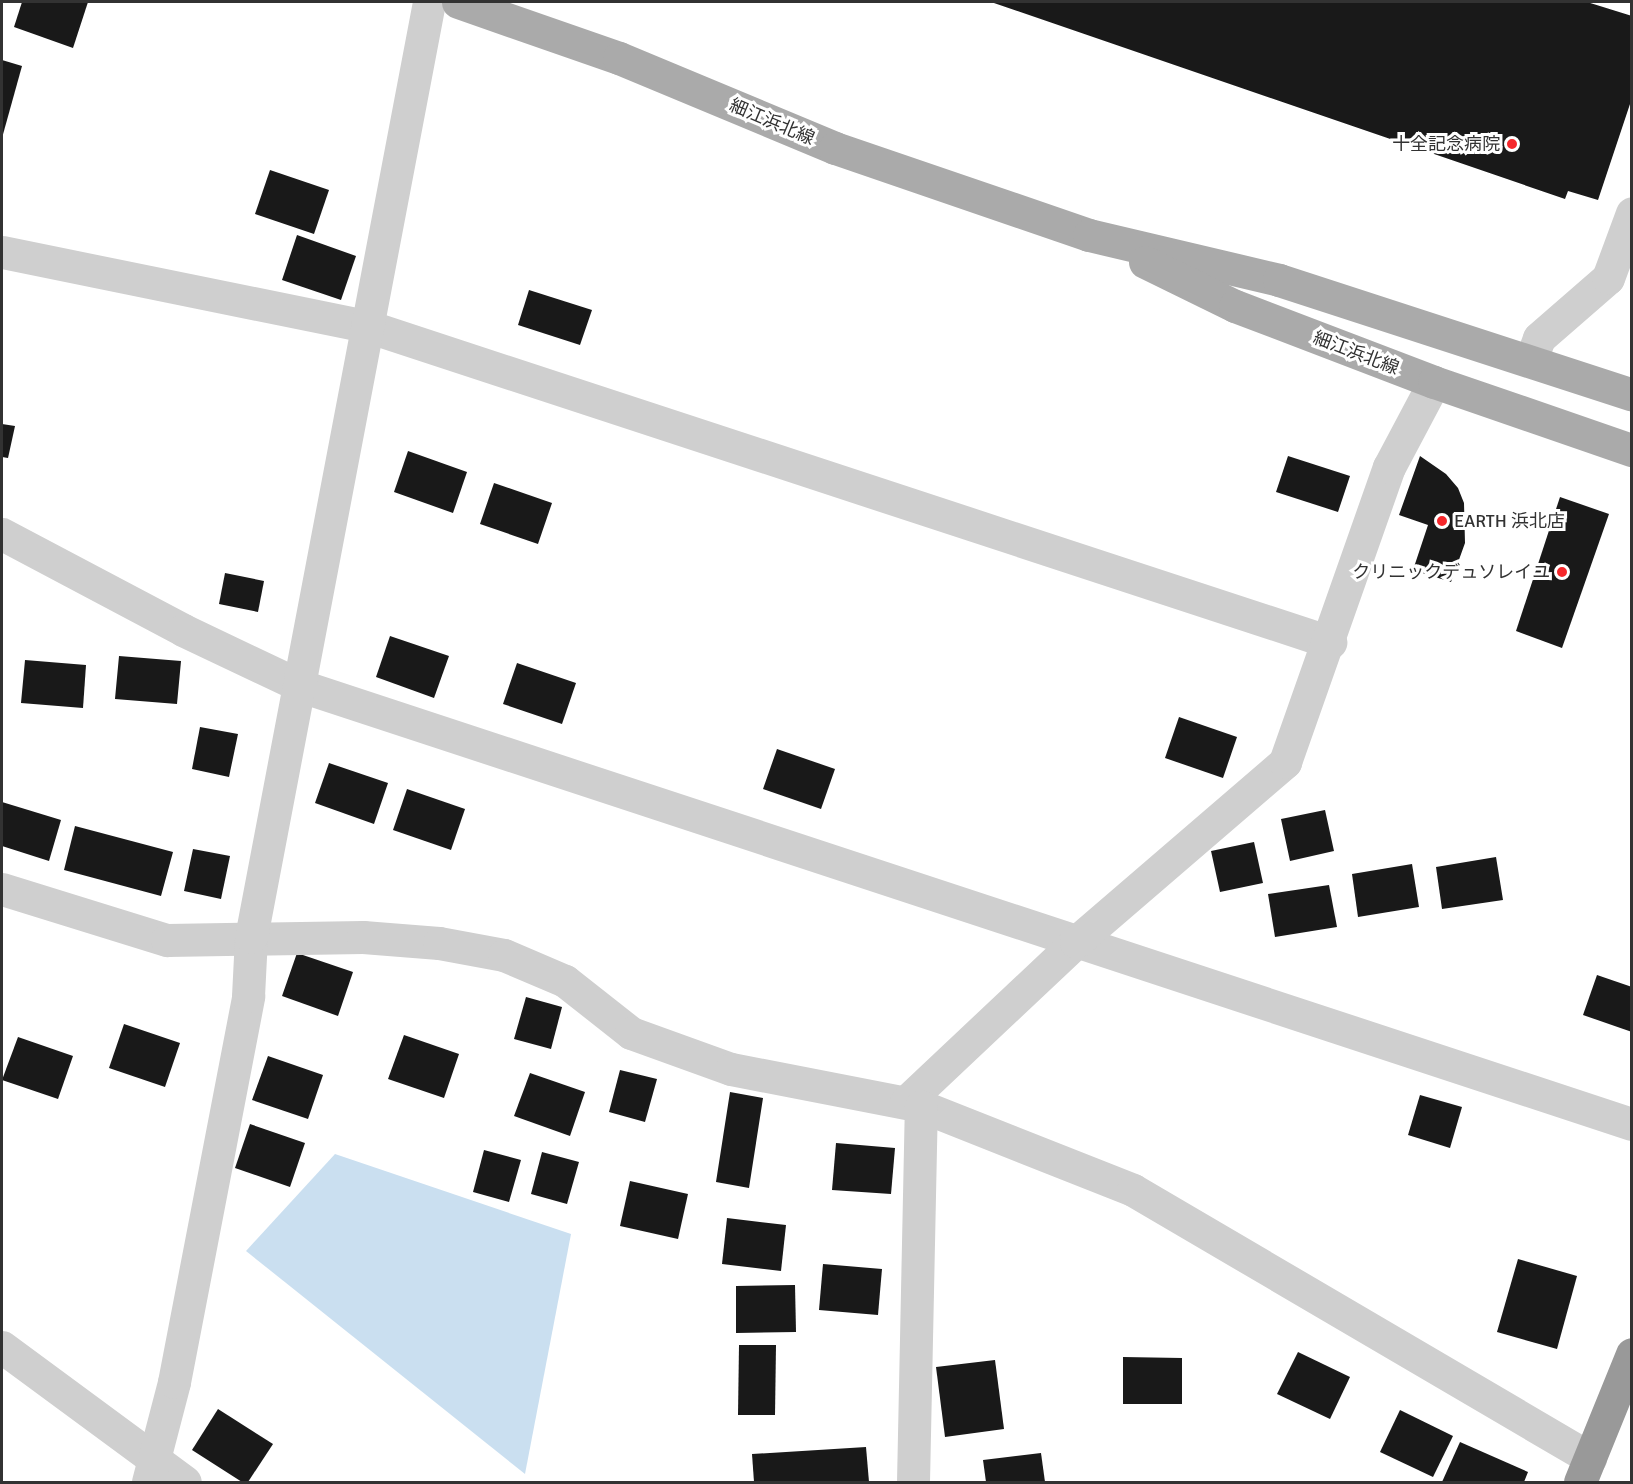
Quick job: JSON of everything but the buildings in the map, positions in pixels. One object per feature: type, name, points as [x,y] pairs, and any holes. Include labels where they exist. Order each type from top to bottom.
[{"type":"highway","points":[[1585,1470],[1632,1354]]},
{"type":"main road","name":"細江浜北線","points":[[458,2],[619,58],[835,148],[1089,236],[1279,280],[1531,360],[1632,395]]},
{"type":"main road","name":"細江浜北線","points":[[1089,236],[1235,306],[1434,382],[1632,450]]},
{"type":"street","points":[[151,1471],[174,1382],[246,1008],[251,937],[301,686],[429,2]]},
{"type":"street","points":[[1531,360],[1539,338],[1608,278],[1632,213]]},
{"type":"street","points":[[2,252],[367,326],[1330,642]]},
{"type":"street","points":[[913,1482],[914,1104],[1076,942],[1285,762],[1330,642],[1389,467],[1434,382]]},
{"type":"street","points":[[2,534],[183,630],[301,686],[1632,1124]]},
{"type":"street","points":[[2,889],[167,940],[251,937],[374,938],[439,943],[504,955],[565,981],[631,1033],[642,1037],[731,1069],[781,1082],[914,1104],[1132,1190],[1585,1470]]},
{"type":"street","points":[[2,1347],[151,1471],[185,1482]]},
{"type":"water","points":[[335,1154],[571,1234],[525,1474],[246,1251]]},
{"type":"place","name":"十全記念病院","points":[[1512,144]]},
{"type":"place","name":"EARTH 浜北店","points":[[1442,521]]},
{"type":"place","name":"クリニックデュソレイユ","points":[[1562,572]]}]
